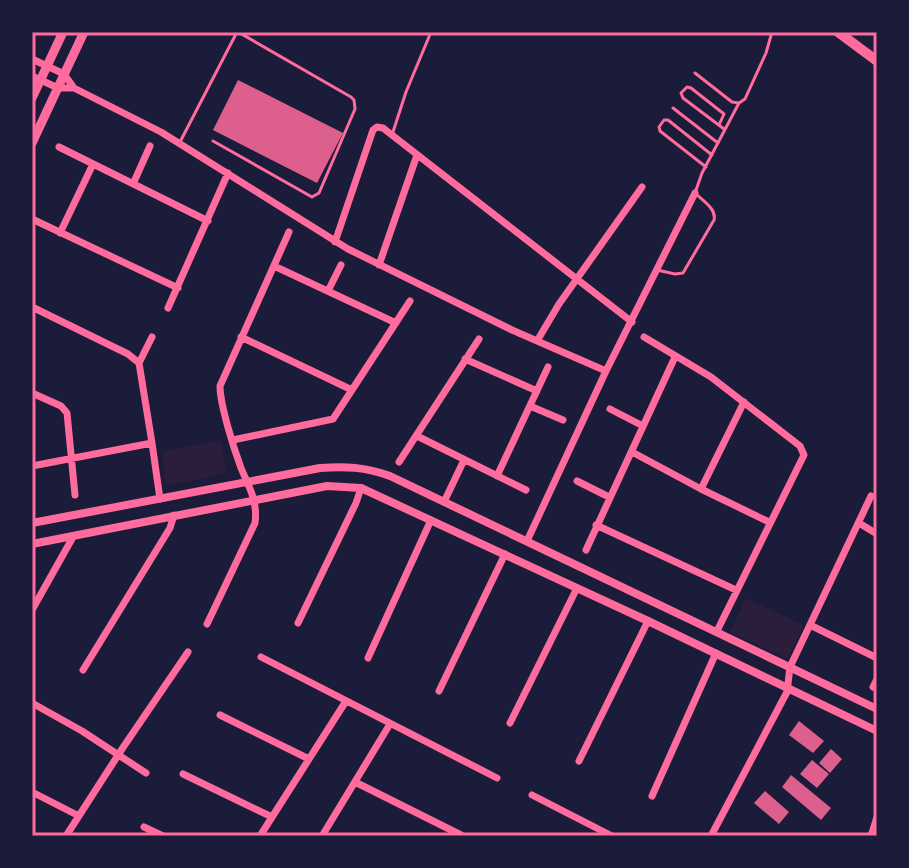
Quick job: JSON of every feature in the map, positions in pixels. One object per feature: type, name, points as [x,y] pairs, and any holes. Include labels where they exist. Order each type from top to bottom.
[{"type":"main road","points":[[32,98],[36,78],[47,66],[63,32]]},
{"type":"main road","points":[[32,143],[84,32]]},
{"type":"main road","points":[[838,32],[877,61]]},
{"type":"street","points":[[32,59],[64,74],[74,88]]},
{"type":"street","points":[[36,78],[58,88],[74,88],[161,132],[335,242],[379,265],[606,371]]},
{"type":"street","points":[[335,242],[373,130],[383,128],[632,322]]},
{"type":"street","points":[[133,184],[150,146]]},
{"type":"street","points":[[59,147],[208,221]]},
{"type":"street","points":[[379,265],[417,155]]},
{"type":"street","points":[[60,233],[93,164]]},
{"type":"street","points":[[168,308],[228,173]]},
{"type":"street","points":[[537,341],[642,187]]},
{"type":"street","points":[[527,541],[606,371],[695,193]]},
{"type":"street","points":[[32,219],[178,288]]},
{"type":"street","points":[[207,624],[255,523],[255,501],[242,470],[219,390],[289,232]]},
{"type":"street","points":[[328,291],[341,265]]},
{"type":"street","points":[[274,266],[396,323]]},
{"type":"street","points":[[233,440],[331,420],[410,301]]},
{"type":"street","points":[[32,307],[128,354],[139,363]]},
{"type":"street","points":[[152,337],[139,363],[160,499]]},
{"type":"street","points":[[241,337],[352,390]]},
{"type":"street","points":[[644,337],[711,377],[804,451],[717,631]]},
{"type":"street","points":[[399,462],[479,339]]},
{"type":"street","points":[[586,550],[675,357]]},
{"type":"street","points":[[465,359],[537,391]]},
{"type":"street","points":[[497,476],[548,367]]},
{"type":"street","points":[[32,393],[61,406],[67,413],[75,495]]},
{"type":"street","points":[[701,489],[744,402]]},
{"type":"street","points":[[530,406],[563,420]]},
{"type":"street","points":[[610,409],[643,426]]},
{"type":"street","points":[[417,436],[526,490]]},
{"type":"street","points":[[32,466],[152,443]]},
{"type":"street","points":[[632,452],[769,522]]},
{"type":"street","points":[[444,502],[464,460]]},
{"type":"street","points":[[32,523],[320,468],[360,467],[390,476],[877,709]]},
{"type":"street","points":[[577,481],[609,497]]},
{"type":"street","points":[[32,544],[327,486],[361,488],[877,731]]},
{"type":"street","points":[[298,623],[361,488]]},
{"type":"street","points":[[711,836],[789,687],[790,667],[871,496]]},
{"type":"street","points":[[83,670],[170,528],[174,515]]},
{"type":"street","points":[[368,658],[431,520]]},
{"type":"street","points":[[859,523],[877,534]]},
{"type":"street","points":[[596,525],[736,590]]},
{"type":"street","points":[[32,610],[73,537]]},
{"type":"street","points":[[439,691],[505,554]]},
{"type":"street","points":[[510,723],[577,588]]},
{"type":"street","points":[[579,761],[648,621]]},
{"type":"street","points":[[810,625],[877,658]]},
{"type":"street","points":[[66,836],[188,652]]},
{"type":"street","points":[[652,796],[716,653]]},
{"type":"street","points":[[261,657],[497,778]]},
{"type":"street","points":[[260,836],[346,701]]},
{"type":"street","points":[[32,703],[146,773]]},
{"type":"street","points":[[220,715],[309,759]]},
{"type":"street","points":[[322,836],[390,724]]},
{"type":"street","points":[[183,774],[272,817]]},
{"type":"street","points":[[355,782],[461,835]]},
{"type":"street","points":[[32,792],[79,816]]},
{"type":"street","points":[[532,795],[612,836]]},
{"type":"street","points":[[871,836],[877,817]]},
{"type":"street","points":[[144,827],[163,836]]},
{"type":"lane","points":[[179,144],[238,32],[354,100],[355,109],[319,193],[312,197],[213,141]]},
{"type":"lane","points":[[392,135],[431,32]]},
{"type":"lane","points":[[657,270],[683,273],[714,220],[713,211],[695,193],[739,103],[745,99],[772,32]]},
{"type":"lane","points":[[695,73],[732,102],[739,103]]},
{"type":"lane","points":[[719,125],[724,114],[720,110],[691,88],[683,89],[683,98],[725,130]]},
{"type":"lane","points":[[673,108],[718,143]]},
{"type":"lane","points":[[706,167],[660,131],[660,123],[668,120],[712,155]]},
{"type":"shaded area","points":[[221,440],[227,473],[165,486],[162,452]]},
{"type":"shaded area","points":[[746,598],[804,625],[788,659],[730,632]]},
{"type":"building","points":[[238,80],[343,133],[317,183],[213,130]]},
{"type":"building","points":[[799,721],[824,741],[813,753],[789,735]]},
{"type":"building","points":[[831,749],[842,759],[830,773],[819,763]]},
{"type":"building","points":[[812,760],[829,774],[817,788],[800,774]]},
{"type":"building","points":[[791,775],[831,808],[821,820],[782,787]]},
{"type":"building","points":[[765,791],[789,812],[779,824],[754,803]]}]
